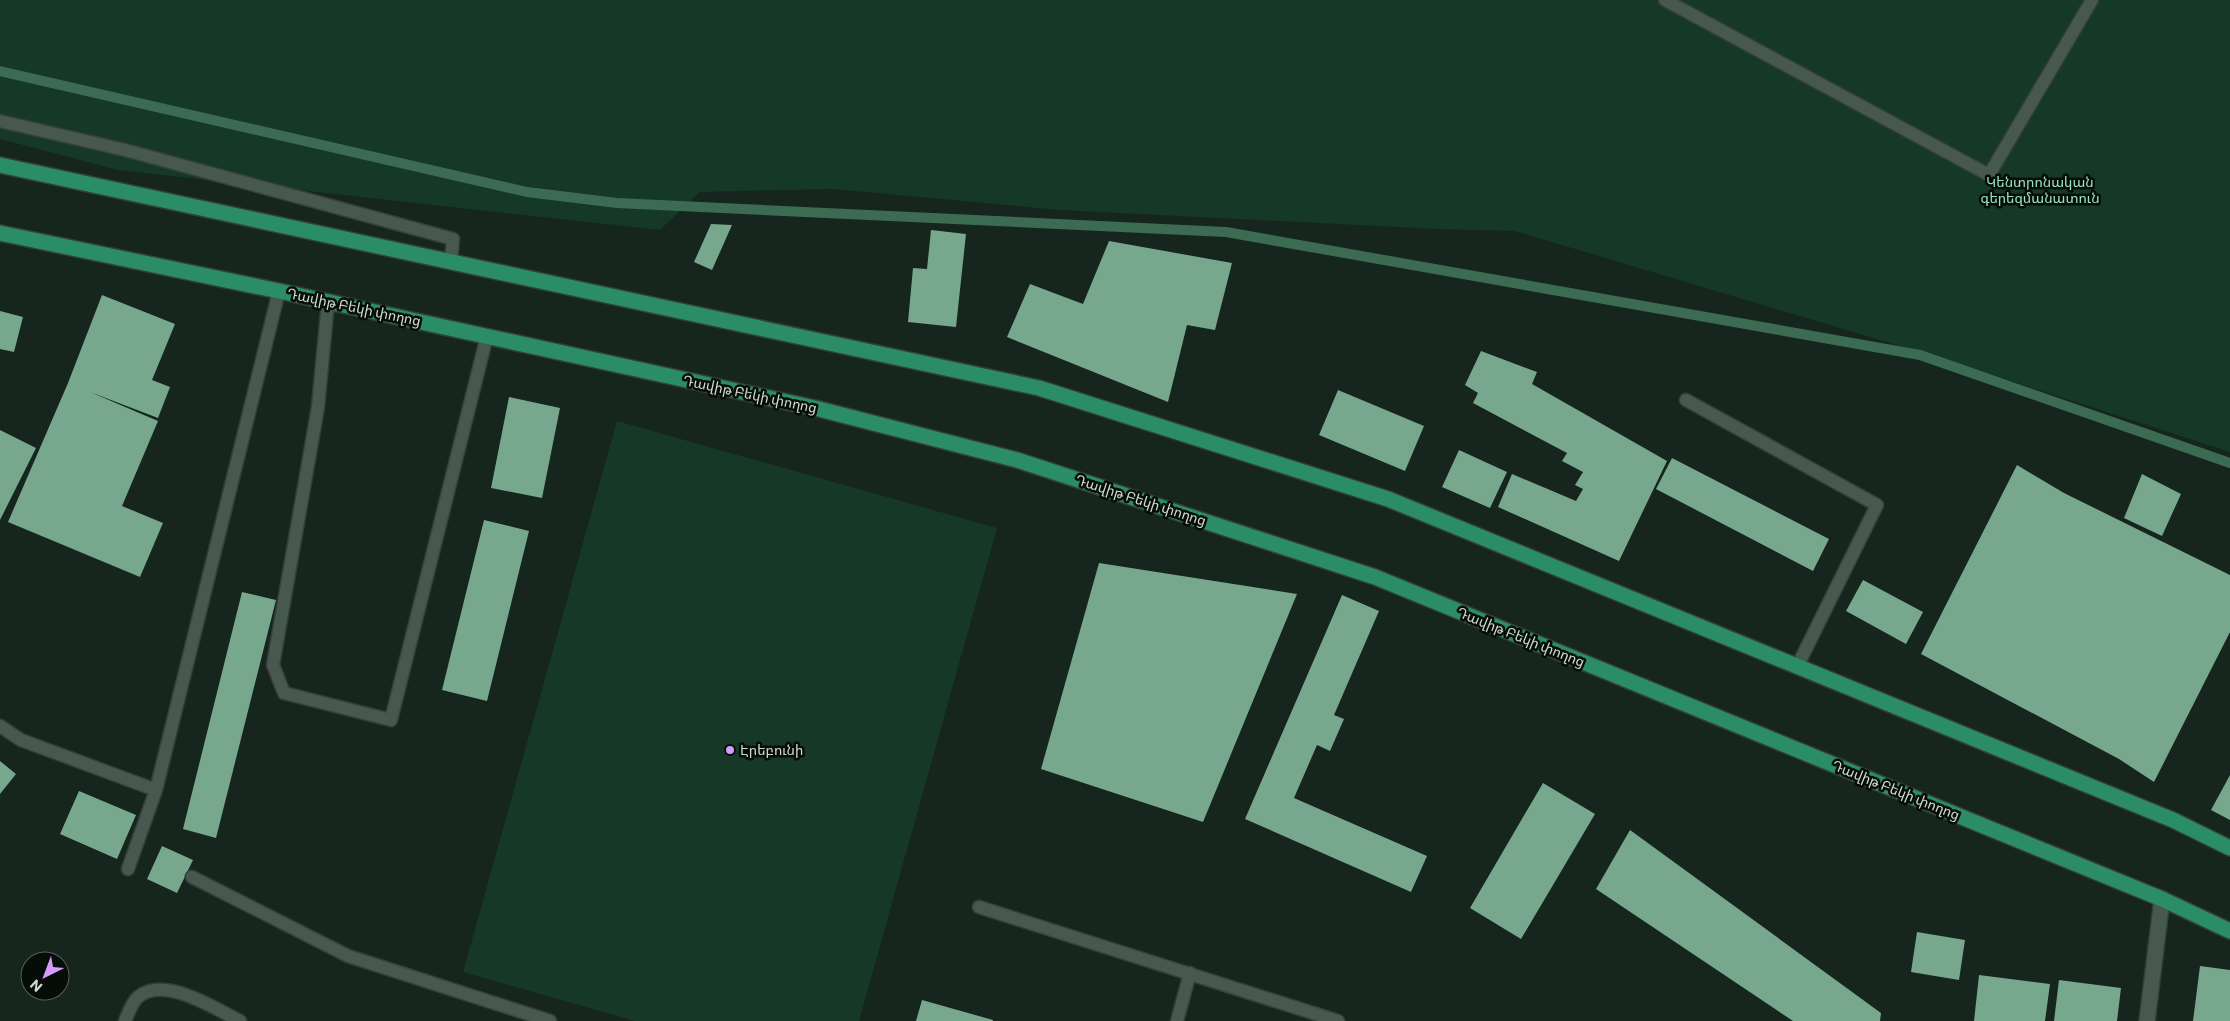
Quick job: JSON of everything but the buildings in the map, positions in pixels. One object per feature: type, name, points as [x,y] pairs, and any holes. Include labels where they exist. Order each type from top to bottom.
[{"type":"main road","points":[[0,165],[451,260],[1039,388],[1388,499],[2173,820],[2230,848]]},
{"type":"main road","name":"Դավիթ Բեկի փողոց","points":[[0,233],[279,291],[815,408],[1018,460],[1375,577],[2162,898],[2230,930]]},
{"type":"street","points":[[2147,1021],[2162,898]]},
{"type":"lane","points":[[1666,0],[1990,175],[2092,0]]},
{"type":"lane","points":[[0,121],[125,150],[453,239],[451,260]]},
{"type":"lane","points":[[128,869],[156,790],[279,291]]},
{"type":"lane","points":[[328,302],[318,407],[273,664],[284,692],[391,720],[487,336]]},
{"type":"lane","points":[[1686,400],[1877,505],[1796,667]]},
{"type":"lane","points":[[0,726],[21,740],[156,790]]},
{"type":"lane","points":[[192,877],[348,956],[550,1021]]},
{"type":"lane","points":[[979,907],[1190,972],[1338,1021]]},
{"type":"lane","points":[[1176,1021],[1190,972]]},
{"type":"lane","points":[[125,1021],[138,997],[154,990],[175,990],[240,1021]]},
{"type":"green space","name":"Կենտրոնական գերեզմանատուն","points":[[0,0],[2230,0],[2230,452],[1940,358],[1515,231],[1438,229],[1060,210],[833,189],[700,192],[660,230],[118,170],[0,139]]},
{"type":"green space","name":"Էրեբունի","points":[[617,421],[997,528],[859,1021],[635,1021],[463,972]]},
{"type":"waterway","points":[[0,71],[527,192],[617,203],[1226,232],[1920,355],[2230,463]]},
{"type":"place","name":"Էրեբունի","points":[[730,750]]}]
